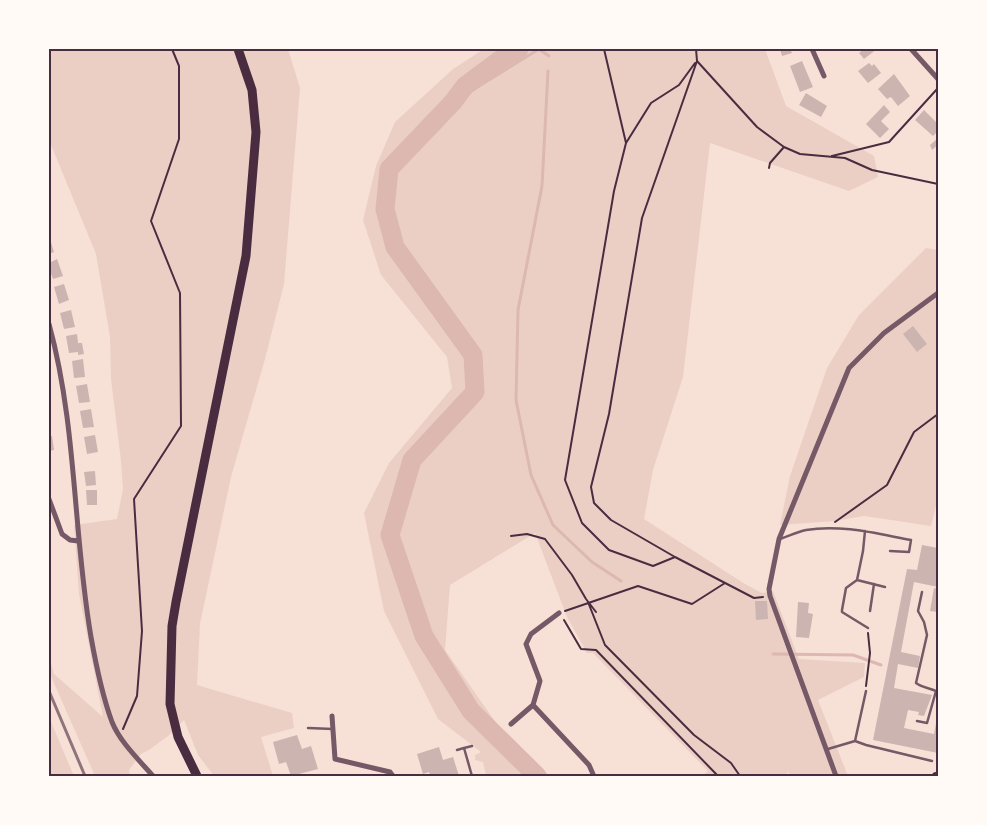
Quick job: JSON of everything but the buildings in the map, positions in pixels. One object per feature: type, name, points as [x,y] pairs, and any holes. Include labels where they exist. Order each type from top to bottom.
[{"type":"main road","points":[[197,776],[178,737],[170,704],[172,626],[246,256],[256,132],[252,90],[238,49]]},
{"type":"street","points":[[812,49],[824,76]]},
{"type":"street","points":[[911,49],[938,78]]},
{"type":"street","points":[[836,776],[770,596],[769,589],[779,539],[849,368],[884,333],[938,293]]},
{"type":"street","points":[[49,324],[71,449],[84,594],[97,669],[112,722],[118,734],[153,776]]},
{"type":"street","points":[[49,499],[62,534],[70,540],[78,541]]},
{"type":"street","points":[[511,724],[533,705],[540,681],[526,644],[530,634],[559,613]]},
{"type":"street","points":[[533,705],[589,765],[592,776]]},
{"type":"street","points":[[332,716],[335,759],[390,772],[393,776]]},
{"type":"lane","points":[[779,539],[807,530],[834,529],[865,531],[911,540],[909,552],[890,551]]},
{"type":"lane","points":[[865,531],[857,580],[846,588],[842,612],[868,628]]},
{"type":"lane","points":[[857,580],[885,587]]},
{"type":"lane","points":[[870,611],[874,584]]},
{"type":"lane","points":[[918,721],[927,723],[937,691],[920,686],[916,682],[927,635],[924,622],[918,611],[922,592]]},
{"type":"lane","points":[[855,741],[866,691]]},
{"type":"lane","points":[[308,728],[333,729]]},
{"type":"lane","points":[[826,749],[855,741],[866,746],[932,761]]},
{"type":"lane","points":[[457,750],[472,746]]},
{"type":"lane","points":[[464,748],[472,776]]},
{"type":"path","points":[[118,734],[126,725],[137,696],[142,631],[134,499],[181,426],[180,293],[151,221],[179,139],[179,66],[172,49]]},
{"type":"path","points":[[604,49],[626,143]]},
{"type":"path","points":[[696,49],[697,61],[642,218],[609,414],[591,486],[594,503],[611,520],[675,557],[754,598],[770,596]]},
{"type":"path","points":[[675,557],[653,566],[609,550],[582,523],[565,480],[614,191],[626,143],[651,103],[678,85],[697,61]]},
{"type":"path","points":[[697,61],[757,128],[784,147],[800,154],[845,158],[872,170],[938,184]]},
{"type":"path","points":[[831,157],[889,142],[938,88]]},
{"type":"path","points":[[769,168],[770,163],[784,147]]},
{"type":"path","points":[[834,529],[835,521],[887,485],[914,432],[938,414]]},
{"type":"path","points":[[511,536],[527,534],[545,539],[572,575],[596,612]]},
{"type":"path","points":[[718,776],[596,650],[581,649],[559,613],[638,586],[692,604],[724,583]]},
{"type":"path","points":[[588,602],[605,646],[694,735],[731,763],[740,776]]},
{"type":"path","points":[[866,691],[870,653],[868,628]]},
{"type":"shaded area","points":[[49,49],[288,49],[300,88],[284,284],[265,359],[231,477],[200,624],[197,685],[292,713],[294,728],[261,737],[273,776],[214,776],[198,755],[184,720],[168,736],[141,754],[129,770],[130,776],[95,776],[49,672],[49,656],[54,674],[103,717],[79,594],[74,525],[117,519],[123,489],[111,379],[110,337],[96,254],[49,140]]},
{"type":"shaded area","points":[[484,49],[765,49],[786,106],[874,156],[878,177],[849,191],[710,143],[683,377],[653,470],[644,519],[745,584],[762,593],[773,591],[799,659],[865,663],[864,677],[818,700],[848,776],[791,776],[788,772],[784,776],[702,776],[708,771],[593,653],[587,653],[567,617],[535,533],[450,585],[445,650],[497,724],[550,776],[486,776],[483,762],[475,760],[475,755],[481,752],[438,719],[384,611],[364,513],[389,463],[452,388],[447,357],[381,275],[363,220],[376,166],[395,122],[453,69]]},
{"type":"shaded area","points":[[926,248],[938,250],[938,506],[936,506],[931,526],[864,516],[835,521],[780,525],[790,476],[827,368],[859,315]]},
{"type":"shaded area","points":[[49,717],[74,776],[49,776]]},
{"type":"waterway","points":[[519,49],[500,60],[465,86],[453,102],[389,169],[385,209],[395,247],[473,355],[475,392],[412,460],[390,535],[424,636],[471,711],[537,776]]},
{"type":"waterway","points":[[539,49],[549,56]]},
{"type":"waterway","points":[[453,102],[539,49]]},
{"type":"waterway","points":[[548,71],[542,186],[518,310],[516,400],[531,475],[553,525],[592,562],[621,581]]},
{"type":"waterway","points":[[773,654],[853,655],[881,665]]},
{"type":"railway","points":[[49,691],[85,776]]}]
